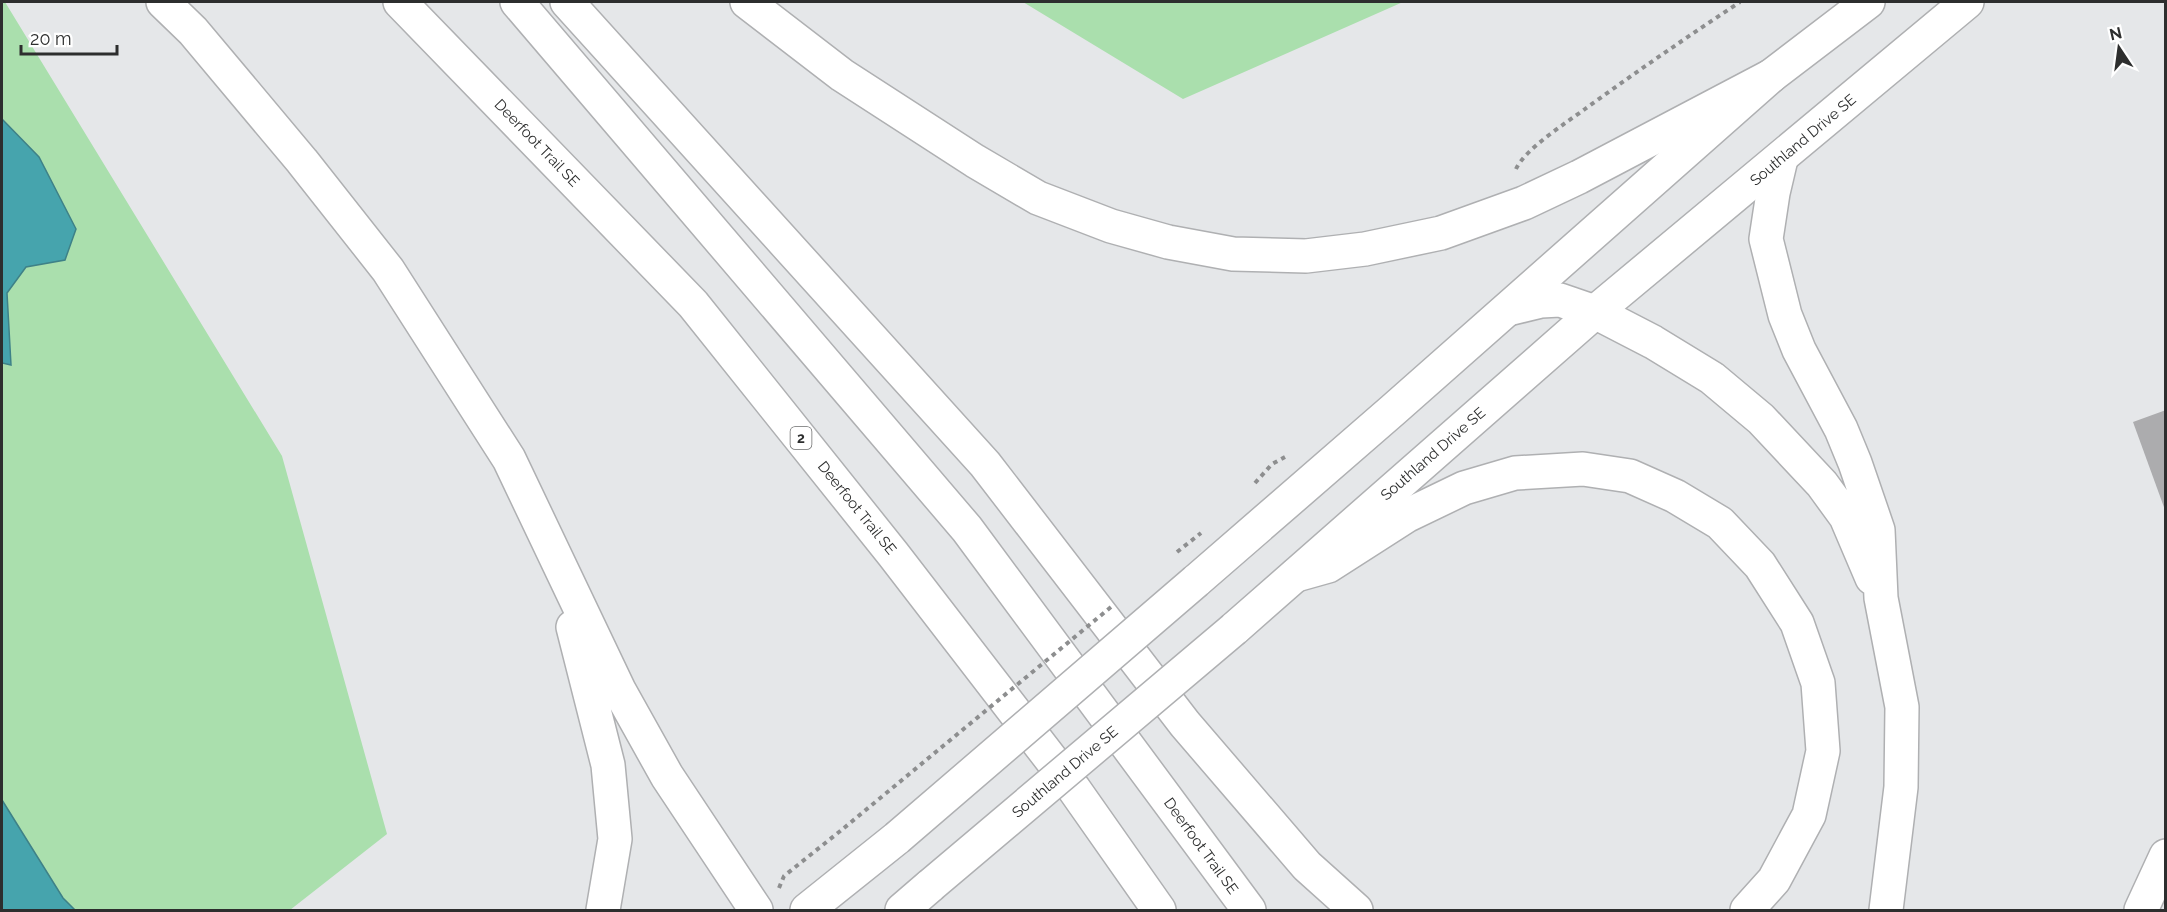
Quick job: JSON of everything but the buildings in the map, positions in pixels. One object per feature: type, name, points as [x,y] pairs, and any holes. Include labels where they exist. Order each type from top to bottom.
[{"type":"main road","points":[[163,2],[193,31],[302,161],[388,270],[509,459],[619,690],[667,776],[756,910]]},
{"type":"main road","name":"Deerfoot Trail SE","points":[[400,2],[693,304],[908,573],[1074,789],[1159,910]]},
{"type":"main road","name":"Deerfoot Trail SE","points":[[517,2],[967,529],[1249,910]]},
{"type":"main road","points":[[567,2],[985,464],[1185,724],[1307,866],[1356,910]]},
{"type":"main road","points":[[747,2],[842,75],[975,161],[1038,198],[1111,226],[1168,242],[1233,254],[1306,256],[1365,249],[1441,233],[1524,203],[1570,182],[1771,76]]},
{"type":"main road","points":[[807,910],[897,838],[1196,581],[1771,76],[1868,2]]},
{"type":"main road","name":"Southland Drive SE","points":[[902,910],[1234,629],[1595,312],[1967,2]]},
{"type":"main road","points":[[1781,159],[1766,239],[1785,315],[1799,350],[1841,429],[1878,530],[1881,598],[1902,707],[1901,787],[1886,910]]},
{"type":"main road","points":[[1508,309],[1541,301],[1560,300],[1595,312],[1653,342],[1712,378],[1761,419],[1822,484],[1846,517],[1881,598]]},
{"type":"main road","points":[[1296,575],[1328,566],[1406,516],[1464,488],[1515,473],[1583,469],[1630,476],[1675,496],[1720,523],[1760,565],[1797,623],[1818,683],[1823,751],[1809,815],[1774,880],[1747,910]]},
{"type":"main road","points":[[555,556],[608,765],[615,839],[603,910]]},
{"type":"main road","points":[[2141,910],[2166,856]]},
{"type":"path","points":[[1512,179],[1520,159],[1564,124],[1660,55],[1740,2]]},
{"type":"path","points":[[1174,555],[1201,532]]},
{"type":"path","points":[[784,876],[1119,601]]},
{"type":"green space","points":[[2,2],[5,2],[282,456],[387,834],[290,910],[75,910],[63,898],[2,800],[2,363],[11,364],[7,293],[26,267],[65,260],[39,157],[2,119]]},
{"type":"green space","points":[[1023,2],[1403,2],[1183,99]]},
{"type":"water","points":[[2,119],[39,157],[76,229],[65,260],[26,267],[7,293],[11,365],[2,363]]},
{"type":"water","points":[[2,800],[63,898],[75,910],[2,910]]}]
